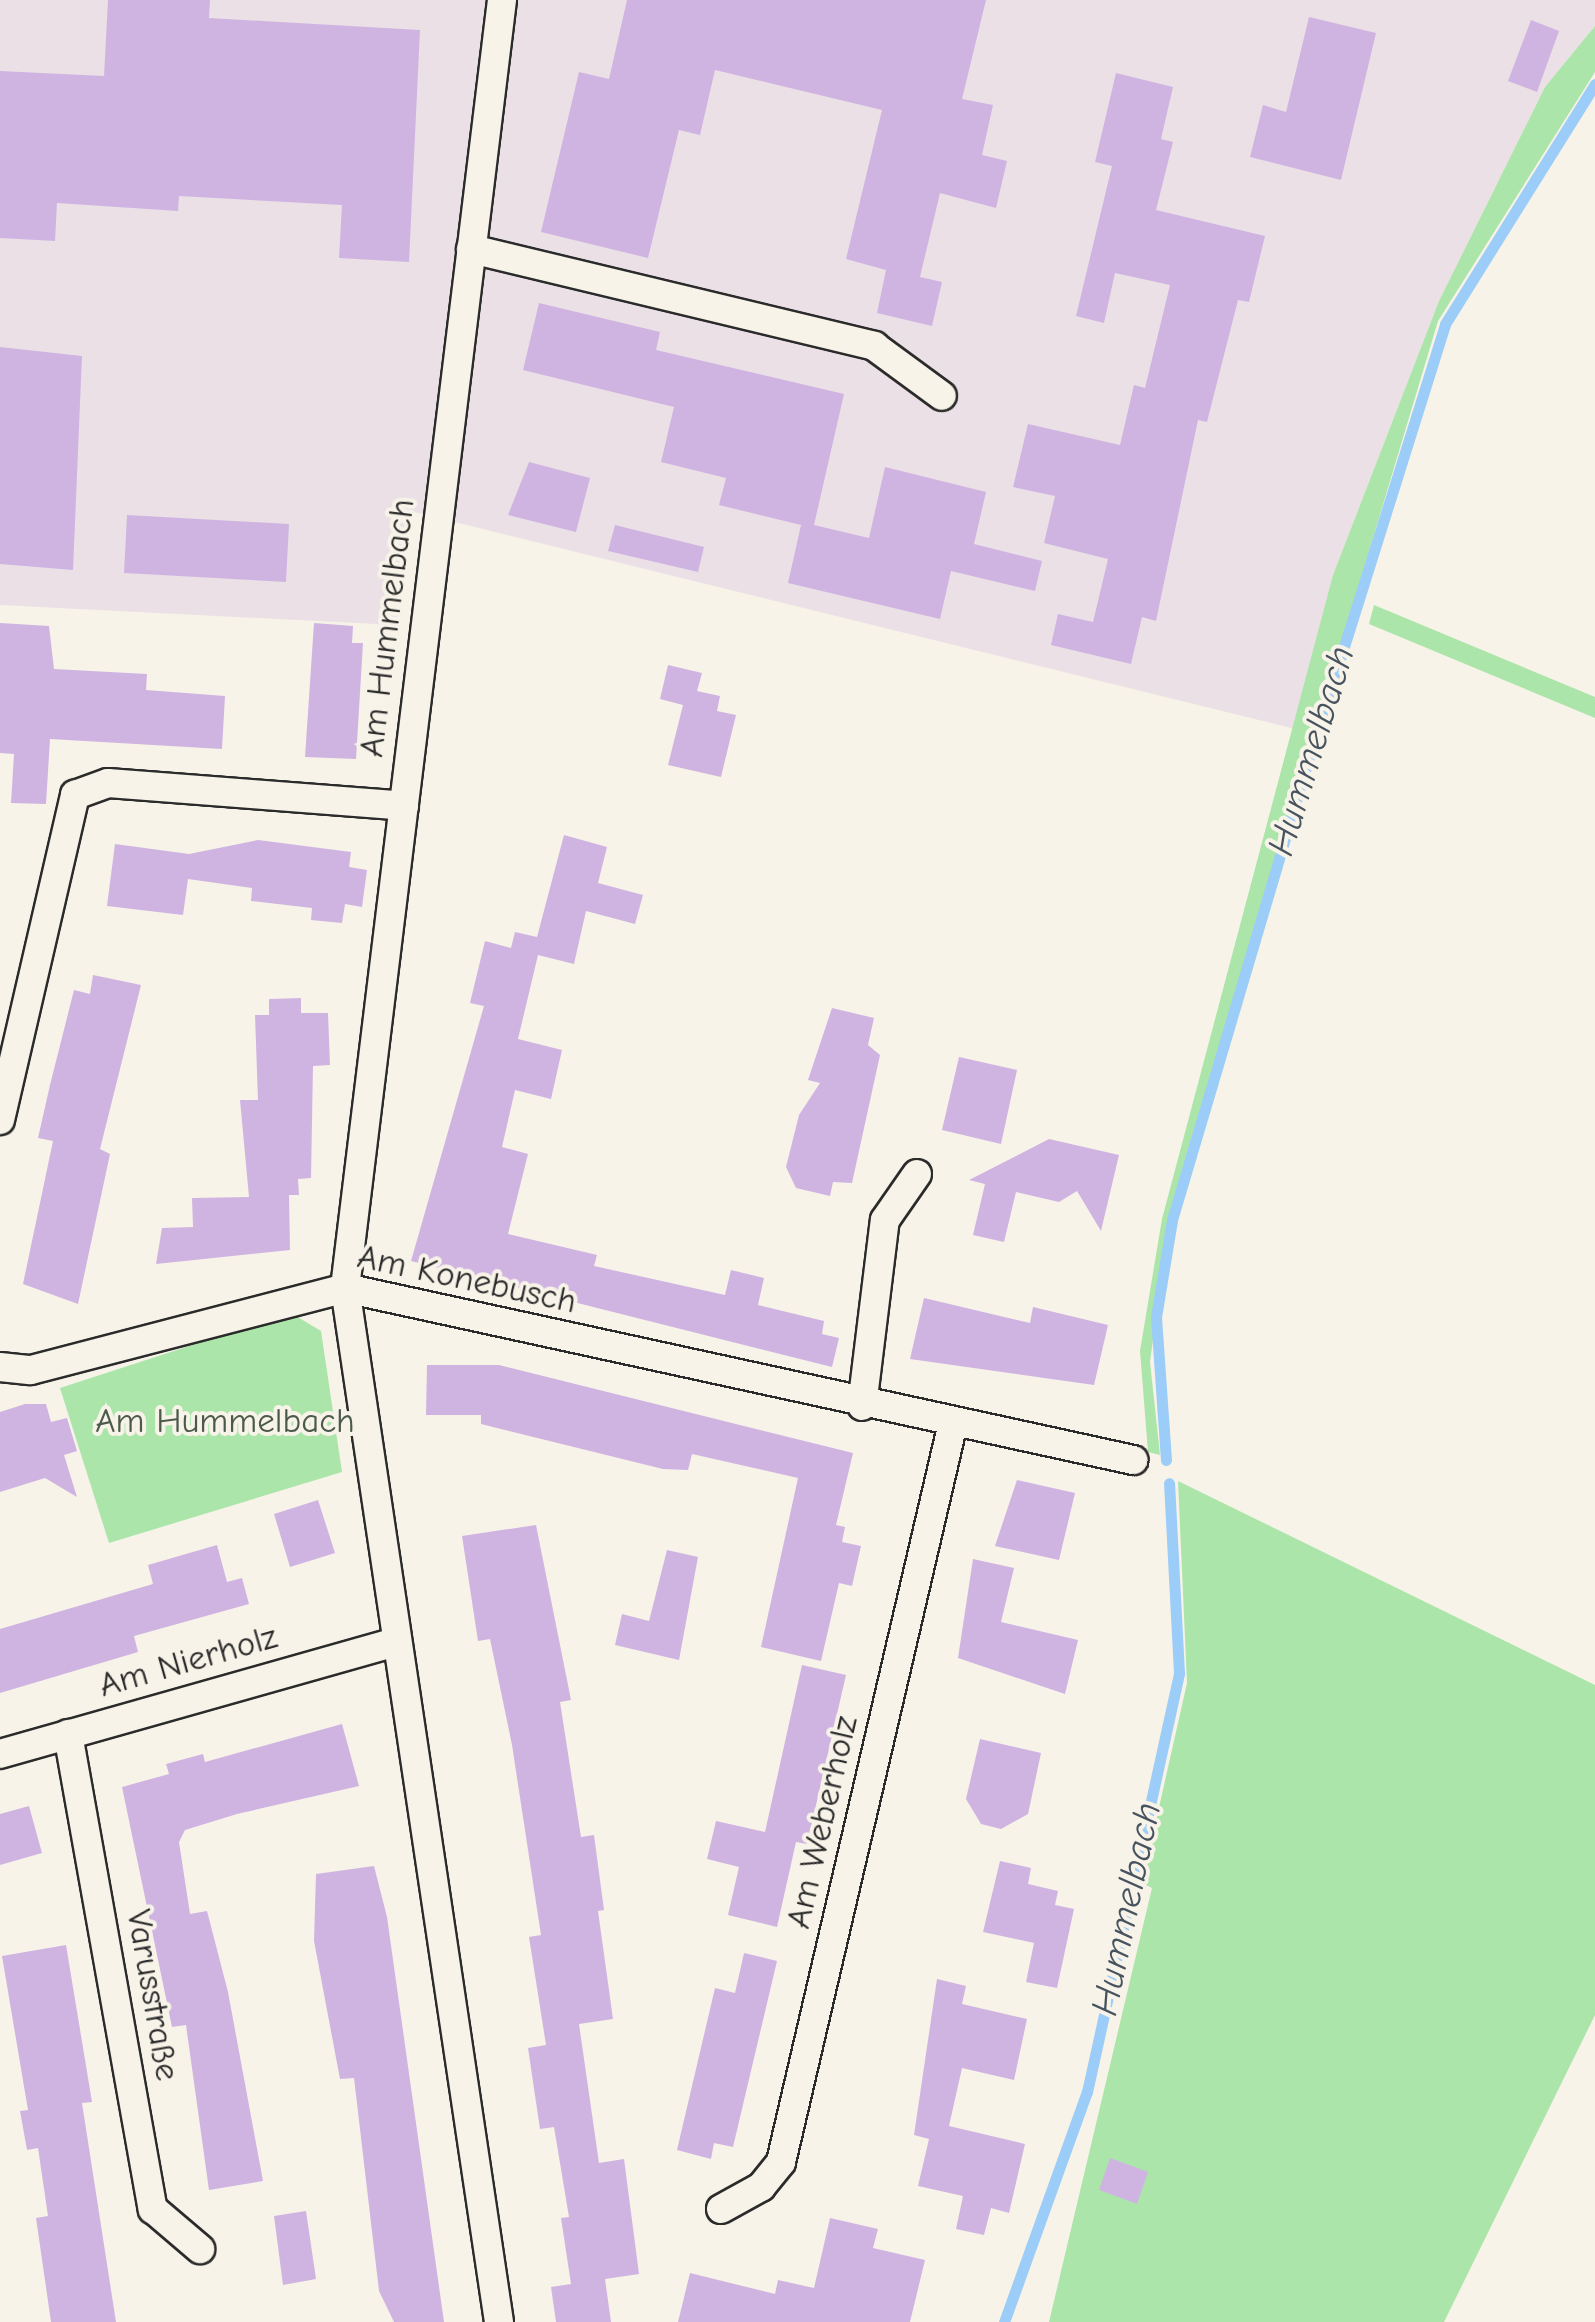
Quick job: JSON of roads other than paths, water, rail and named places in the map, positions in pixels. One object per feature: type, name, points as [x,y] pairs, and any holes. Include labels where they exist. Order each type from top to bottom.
[{"type":"street","name":"Am Hummelbach","points":[[498,2322],[345,1288],[502,0]]},
{"type":"street","points":[[471,249],[874,346],[942,396]]},
{"type":"street","points":[[0,1120],[75,795],[108,783],[404,806]]},
{"type":"street","points":[[862,1406],[885,1220],[917,1174]]},
{"type":"street","name":"Am Konebusch","points":[[0,1366],[30,1370],[345,1288],[862,1406],[1133,1460]]},
{"type":"street","name":"Am Weberholz","points":[[721,2209],[761,2187],[782,2162],[953,1423]]},
{"type":"street","name":"Am Nierholz","points":[[0,1754],[396,1642]]},
{"type":"street","name":"Varusstraße","points":[[68,1734],[154,2208],[200,2249]]},
{"type":"waterway","name":"Hummelbach","points":[[1166,1460],[1156,1317],[1172,1220],[1306,768],[1445,324],[1595,84]]},
{"type":"waterway","name":"Hummelbach","points":[[1004,2322],[1087,2092],[1179,1673],[1169,1483]]}]
